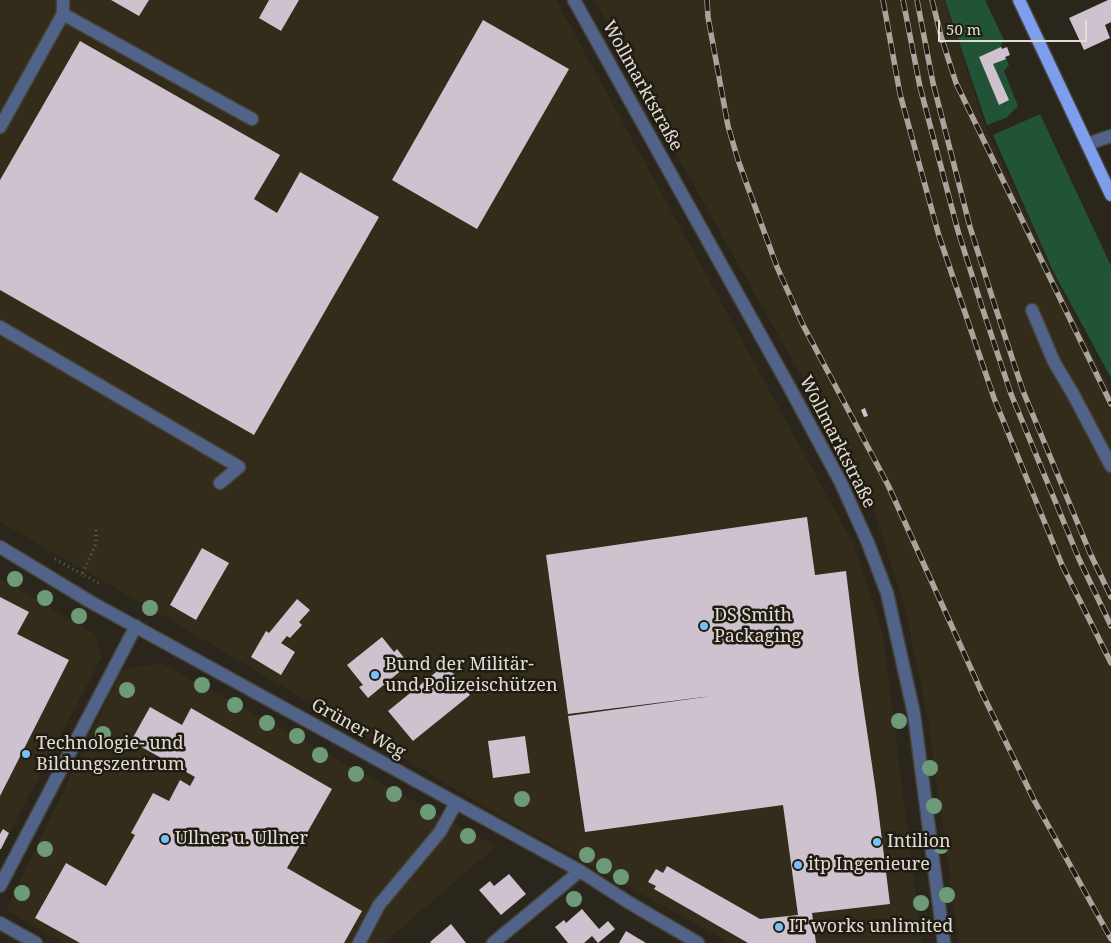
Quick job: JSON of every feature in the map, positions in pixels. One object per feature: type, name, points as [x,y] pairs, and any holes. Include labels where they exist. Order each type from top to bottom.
[{"type":"main road","points":[[1019,0],[1111,195]]},
{"type":"street","points":[[0,127],[63,14],[63,0]]},
{"type":"street","name":"Wollmarktstraße","points":[[574,0],[791,390],[841,483],[868,543],[887,594],[914,714],[944,943]]},
{"type":"street","points":[[63,14],[252,118]]},
{"type":"street","points":[[1087,144],[1111,136]]},
{"type":"street","points":[[1032,310],[1054,362],[1111,466]]},
{"type":"street","points":[[0,328],[239,467],[220,484]]},
{"type":"street","name":"Grüner Weg","points":[[0,547],[90,601],[580,871],[698,943]]},
{"type":"street","points":[[0,886],[136,626]]},
{"type":"street","points":[[359,943],[378,905],[440,832],[456,803]]},
{"type":"street","points":[[493,943],[580,871]]},
{"type":"street","points":[[0,924],[36,943]]},
{"type":"path","points":[[96,530],[96,544],[82,574],[99,582]]},
{"type":"shaded area","points":[[0,0],[556,0],[855,547],[883,635],[922,943],[730,943],[506,819],[150,608],[0,522]]},
{"type":"shaded area","points":[[595,0],[944,0],[985,126],[1052,271],[1111,392],[1111,943],[959,943],[928,719],[905,608],[873,508],[857,475],[666,136]]},
{"type":"shaded area","name":"Technologie- und Bildungszentrum","points":[[0,578],[95,634],[102,656],[0,852]]},
{"type":"shaded area","points":[[161,663],[496,846],[384,943],[64,943],[6,910],[122,670]]},
{"type":"green space","points":[[945,0],[985,0],[1004,40],[1001,45],[1009,65],[1004,71],[1018,106],[1006,118],[987,125]]},
{"type":"green space","points":[[1040,114],[1111,266],[1111,378],[1053,271],[993,135]]},
{"type":"building","points":[[111,0],[149,0],[139,16]]},
{"type":"building","points":[[269,0],[299,0],[281,31],[259,18]]},
{"type":"building","points":[[1111,0],[1111,22],[1105,25],[1110,38],[1084,50],[1069,18]]},
{"type":"building","points":[[483,20],[569,69],[477,229],[392,180]]},
{"type":"building","points":[[80,41],[280,155],[254,199],[277,213],[300,172],[379,217],[254,435],[0,290],[0,180]]},
{"type":"building","points":[[1001,47],[1002,49],[1007,47],[1010,55],[1005,57],[1006,59],[993,64],[1009,100],[999,105],[979,57]]},
{"type":"building","points":[[865,408],[868,416],[864,417],[861,410]]},
{"type":"building","points":[[807,517],[815,575],[846,571],[890,904],[812,913],[816,943],[748,943],[654,889],[656,886],[648,882],[656,869],[663,873],[667,866],[760,919],[798,915],[783,805],[585,832],[568,716],[712,696],[568,714],[546,555]]},
{"type":"building","points":[[202,548],[229,563],[196,620],[170,605]]},
{"type":"building","points":[[0,597],[29,612],[17,634],[69,660],[0,796]]},
{"type":"building","points":[[297,599],[310,610],[299,622],[302,625],[290,638],[287,636],[281,643],[295,652],[281,675],[251,657],[266,631],[269,633]]},
{"type":"building","name":"Bund der Militär- und Polizeischützen","points":[[382,637],[394,652],[397,649],[409,664],[368,698],[359,687],[363,685],[347,665]]},
{"type":"building","points":[[446,664],[470,695],[413,741],[388,711]]},
{"type":"building","points":[[150,707],[182,725],[191,708],[332,789],[287,868],[362,911],[344,943],[80,943],[35,918],[66,863],[106,886],[135,835],[131,833],[153,793],[169,801],[180,780],[190,786],[195,777],[131,741]]},
{"type":"building","points":[[525,736],[530,773],[493,778],[488,741]]},
{"type":"building","points":[[3,829],[9,833],[0,849],[0,834]]},
{"type":"building","points":[[509,874],[526,894],[501,915],[479,890],[490,881],[494,886]]},
{"type":"building","points":[[582,909],[599,929],[608,921],[615,929],[598,943],[592,936],[584,943],[568,943],[555,927],[564,920],[566,923]]},
{"type":"building","points":[[451,924],[466,943],[430,942]]},
{"type":"building","points":[[626,931],[646,943],[619,943]]},
{"type":"railway","points":[[707,0],[708,17],[728,126],[738,160],[777,267],[803,325],[888,485],[982,693],[1034,800],[1111,939]]},
{"type":"railway","points":[[883,0],[900,94],[939,236],[994,398],[1062,565],[1111,663]]},
{"type":"railway","points":[[903,0],[920,87],[958,231],[982,307],[1011,394],[1079,559],[1111,626]]},
{"type":"railway","points":[[917,0],[933,83],[970,227],[994,303],[1023,391],[1090,553],[1111,597]]},
{"type":"railway","points":[[932,0],[956,83],[1111,404]]},
{"type":"place","name":"DS Smith Packaging","points":[[704,626]]},
{"type":"place","name":"Bund der Militär- und Polizeischützen","points":[[375,675]]},
{"type":"place","name":"Technologie- und Bildungszentrum","points":[[26,754]]},
{"type":"place","name":"Ullner u. Ullner","points":[[165,839]]},
{"type":"place","name":"Intilion","points":[[877,842]]},
{"type":"place","name":"itp Ingenieure","points":[[798,865]]},
{"type":"place","name":"IT works unlimited","points":[[779,927]]}]
